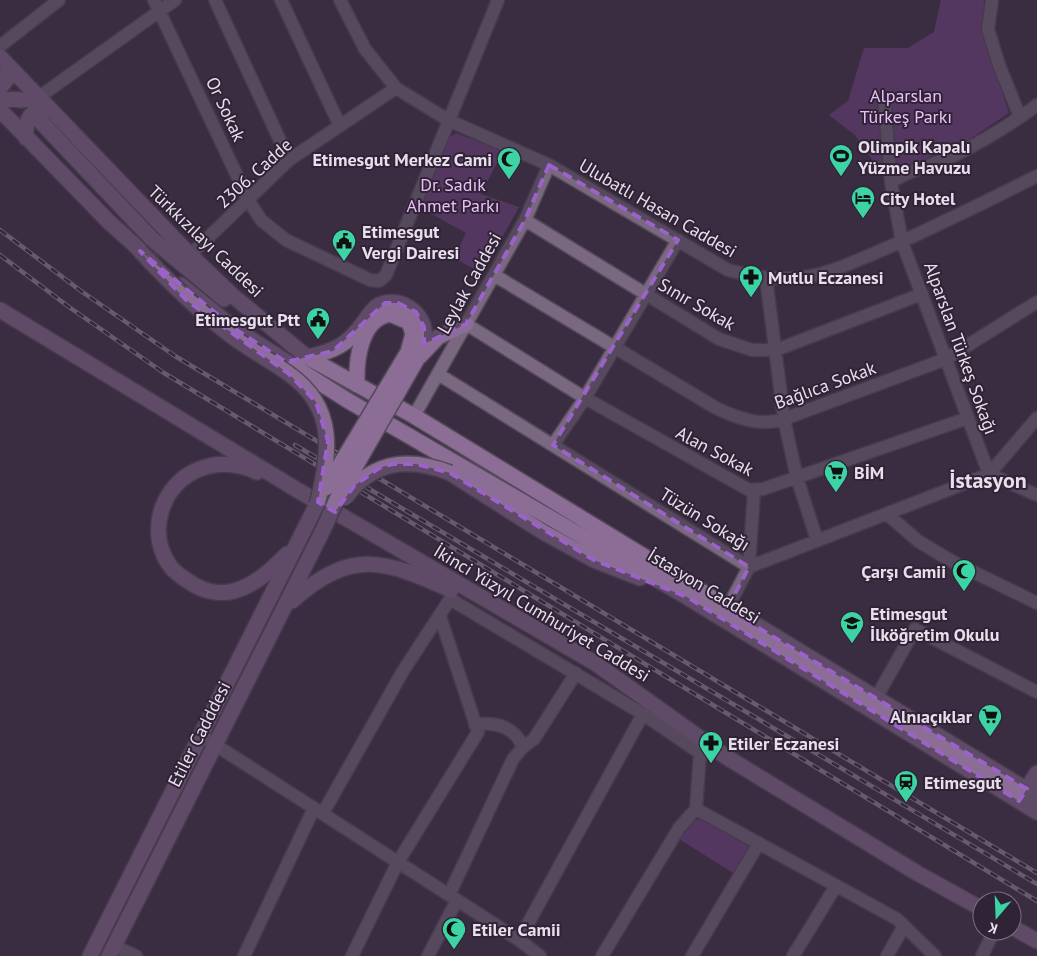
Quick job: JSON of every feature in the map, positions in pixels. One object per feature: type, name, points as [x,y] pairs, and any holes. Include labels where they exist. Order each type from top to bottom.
[{"type":"main road","name":"Türkkızılayı Caddesi","points":[[4,61],[39,97],[45,116],[233,296],[307,357],[414,416]]},
{"type":"main road","points":[[0,88],[7,80],[4,61]]},
{"type":"main road","points":[[0,98],[22,100],[39,97]]},
{"type":"main road","points":[[0,110],[186,300],[230,335],[289,374],[302,385],[316,402],[328,441],[326,470],[317,504]]},
{"type":"main road","points":[[26,138],[26,126],[31,114],[37,110],[45,116],[152,239],[259,326],[307,357],[332,352],[353,336],[378,305],[392,302],[410,308],[420,319],[424,334],[343,486],[323,530]]},
{"type":"main road","name":"İstasyon Caddesi","points":[[140,251],[236,329],[347,400],[687,597],[1031,800]]},
{"type":"main road","name":"İkinci Yüzyıl Cumhuriyet Caddesi","points":[[0,310],[300,491],[595,663],[728,758],[893,859],[972,904]]},
{"type":"main road","points":[[357,385],[356,367],[362,343],[366,332],[378,319],[390,314],[409,322],[413,334],[412,356]]},
{"type":"main road","points":[[90,956],[317,504],[412,356],[438,337],[466,324]]},
{"type":"main road","name":"İstasyon Caddesi","points":[[414,416],[727,609],[876,698],[1031,800]]},
{"type":"main road","points":[[297,544],[261,578],[235,591],[211,592],[196,586],[171,568],[159,543],[158,529],[160,514],[166,500],[181,479],[207,466],[221,463],[248,468],[300,491]]},
{"type":"main road","points":[[323,530],[354,486],[379,468],[393,464],[416,464],[450,472],[543,532],[594,560],[687,597]]},
{"type":"main road","name":"Etiler Cadddesi","points":[[112,951],[323,530]]},
{"type":"main road","points":[[286,607],[314,581],[346,566],[360,564],[389,565],[419,575],[452,591],[495,606]]},
{"type":"main road","points":[[1031,800],[1037,773]]},
{"type":"main road","points":[[1022,933],[1037,941]]},
{"type":"street","points":[[0,46],[59,0]]},
{"type":"street","points":[[39,97],[157,5],[175,0]]},
{"type":"street","points":[[215,0],[289,160]]},
{"type":"street","points":[[281,0],[340,126]]},
{"type":"street","name":"Ulubatlı Hasan Caddesi","points":[[340,0],[365,49],[396,88],[448,120],[549,165],[728,270],[766,278],[796,278],[827,273],[902,242],[1037,176]]},
{"type":"street","points":[[448,120],[498,0]]},
{"type":"street","points":[[992,0],[988,30],[999,65],[1020,117]]},
{"type":"street","name":"Or Sokak","points":[[157,5],[249,201],[260,220],[286,240],[370,280],[379,281],[386,275],[448,120]]},
{"type":"street","name":"2306. Cadde","points":[[190,255],[249,201],[289,160],[396,88]]},
{"type":"street","name":"Alparslan Türkeş Sokağı","points":[[884,98],[891,182],[902,242],[988,474]]},
{"type":"street","points":[[891,182],[904,174],[953,156],[1003,129],[1037,105]]},
{"type":"street","name":"Leylak Caddesi","points":[[414,416],[525,220],[549,165]]},
{"type":"street","name":"Sınır Sokak","points":[[525,220],[719,339],[752,350],[776,350],[922,294]]},
{"type":"street","points":[[553,445],[584,398],[678,240]]},
{"type":"street","name":"Bağlıca Sokak","points":[[494,275],[728,413],[762,422],[784,420],[946,359],[1037,302]]},
{"type":"street","points":[[766,278],[784,420],[796,478],[817,540]]},
{"type":"street","name":"Alan Sokak","points":[[466,324],[584,398],[740,486],[754,491],[968,418]]},
{"type":"street","name":"Tüzün Sokağı","points":[[438,374],[749,567],[988,474],[1037,418]]},
{"type":"street","points":[[988,474],[1037,495]]},
{"type":"street","points":[[727,609],[749,567],[754,491]]},
{"type":"street","points":[[887,514],[918,541],[953,562],[1037,603]]},
{"type":"street","points":[[244,956],[318,810],[403,671],[450,599],[643,714],[700,753],[696,809],[679,828],[602,956]]},
{"type":"street","points":[[352,956],[398,862],[478,732],[440,616]]},
{"type":"street","points":[[876,698],[916,629],[1037,692]]},
{"type":"street","points":[[428,956],[514,758],[523,747],[534,739],[576,673]]},
{"type":"street","points":[[519,940],[643,714]]},
{"type":"street","points":[[475,724],[487,722],[506,728],[519,736],[523,747]]},
{"type":"street","points":[[200,735],[519,940],[534,955]]},
{"type":"street","points":[[696,809],[897,919],[935,956]]},
{"type":"street","points":[[692,956],[759,843]]},
{"type":"street","points":[[793,956],[836,886]]},
{"type":"street","points":[[887,956],[904,926]]},
{"type":"street","points":[[982,956],[989,941]]},
{"type":"street","points":[[112,951],[136,956]]},
{"type":"highlighted area","points":[[549,165],[678,240],[553,445],[749,567],[727,609],[1027,789],[1019,801],[687,597],[594,560],[450,473],[416,464],[393,464],[379,468],[354,486],[335,512],[318,502],[328,441],[316,402],[289,374],[186,300],[140,251],[235,329],[286,362],[333,351],[385,303],[398,303],[416,312],[424,327],[424,344],[466,324],[525,220]]},
{"type":"green space","name":"Alparslan Türkeş Parkı","points":[[941,0],[984,0],[983,35],[1009,113],[970,139],[906,167],[878,168],[855,135],[829,115],[848,101],[864,48],[908,48],[934,32]]},
{"type":"green space","name":"Dr. Sadık Ahmet Parkı","points":[[456,133],[503,151],[481,194],[519,207],[482,273],[454,258],[466,233],[419,207],[446,140]]},
{"type":"green space","points":[[700,819],[750,846],[733,873],[679,839],[691,821]]},
{"type":"railway","points":[[0,230],[81,291],[175,356],[1037,873]]},
{"type":"railway","points":[[0,255],[69,307],[164,373],[1037,901]]},
{"type":"railway","points":[[295,445],[1037,884]]},
{"type":"place","name":"Olimpik Kapalı Yüzme Havuzu","points":[[841,177]]},
{"type":"place","name":"Etimesgut Merkez Cami","points":[[509,180]]},
{"type":"place","name":"City Hotel","points":[[863,219]]},
{"type":"place","name":"Etimesgut Vergi Dairesi","points":[[344,262]]},
{"type":"place","name":"Mutlu Eczanesi","points":[[751,298]]},
{"type":"place","name":"Etimesgut Ptt","points":[[318,340]]},
{"type":"place","name":"BİM","points":[[836,493]]},
{"type":"place","name":"Çarşı Camii","points":[[964,592]]},
{"type":"place","name":"Etimesgut İlköğretim Okulu","points":[[852,644]]},
{"type":"place","name":"Alnıaçıklar","points":[[990,737]]},
{"type":"place","name":"Etiler Eczanesi","points":[[711,764]]},
{"type":"place","name":"Etimesgut","points":[[906,803]]},
{"type":"place","name":"Etiler Camii","points":[[454,950]]},
{"type":"district","name":"İstasyon","points":[[988,480]]}]
